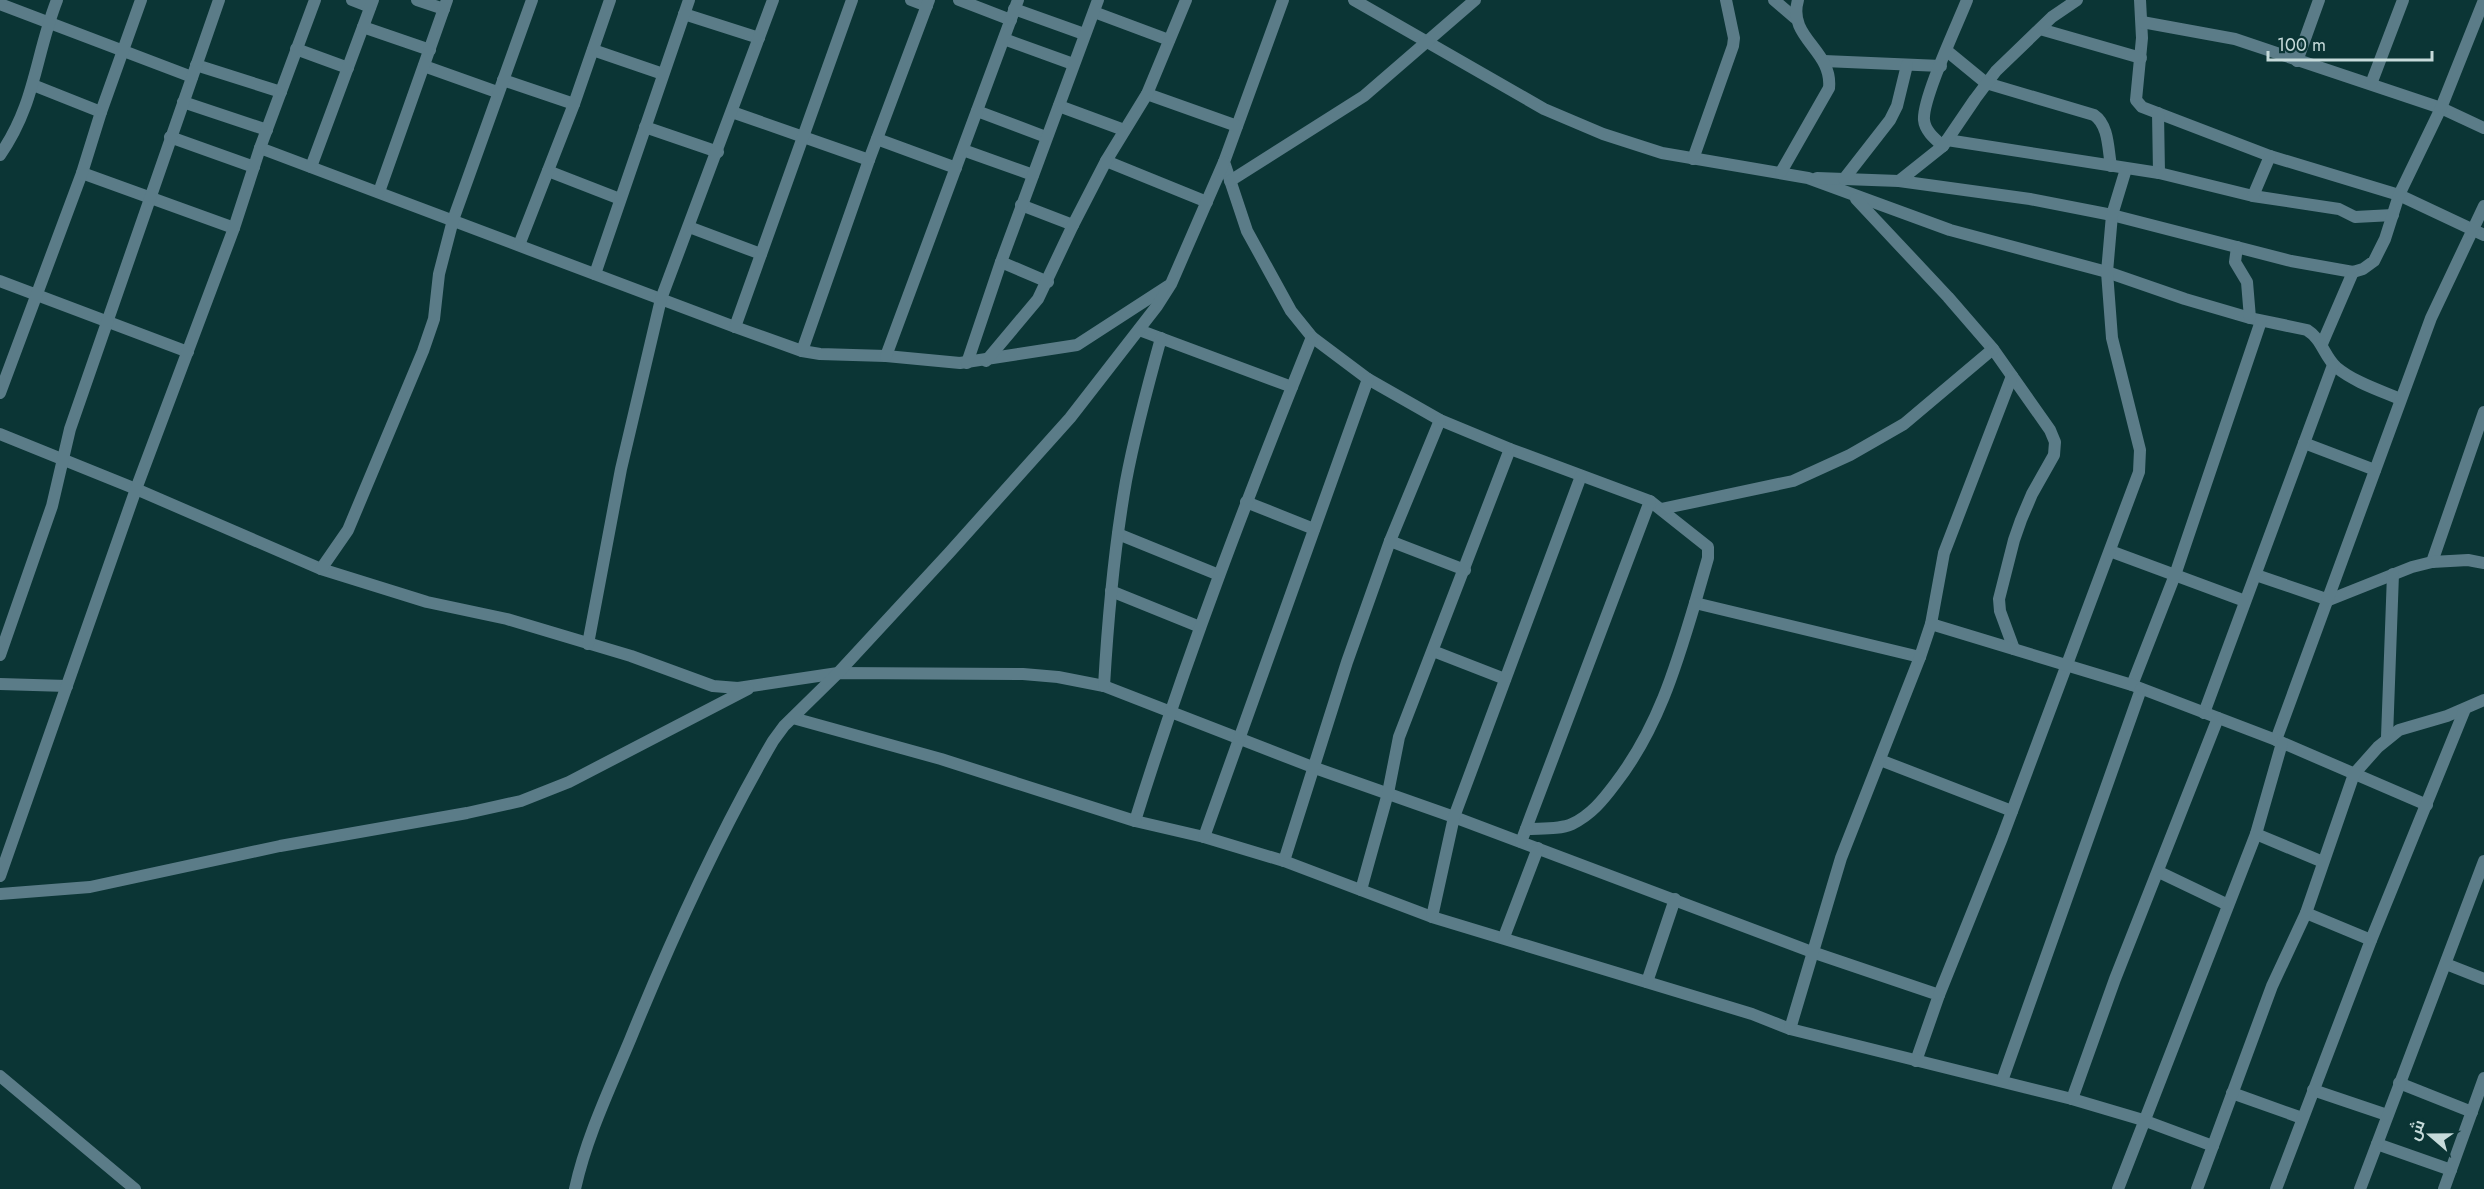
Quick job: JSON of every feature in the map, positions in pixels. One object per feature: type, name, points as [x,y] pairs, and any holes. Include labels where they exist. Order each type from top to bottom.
[{"type":"street","points":[[1,152],[23,117],[48,22],[57,0]]},
{"type":"street","points":[[0,393],[82,173],[122,50],[141,0]]},
{"type":"street","points":[[0,655],[52,506],[70,429],[219,0]]},
{"type":"street","points":[[0,876],[136,489],[234,228],[260,148],[315,0]]},
{"type":"street","points":[[311,167],[372,3],[352,0]]},
{"type":"street","points":[[379,192],[445,4],[417,0]]},
{"type":"street","points":[[321,568],[348,530],[423,351],[434,319],[439,274],[453,220],[497,92],[532,0]]},
{"type":"street","points":[[519,245],[574,104],[610,0]]},
{"type":"street","points":[[594,274],[689,0]]},
{"type":"street","points":[[588,644],[621,469],[661,299],[718,152],[772,0]]},
{"type":"street","points":[[735,327],[852,0]]},
{"type":"street","points":[[802,351],[869,160],[928,3],[911,0]]},
{"type":"street","points":[[959,0],[1014,10],[1084,34]]},
{"type":"street","points":[[986,360],[1038,299],[1048,282],[1073,225],[1106,161],[1147,94],[1186,0]]},
{"type":"street","points":[[575,1189],[585,1154],[614,1079],[704,869],[773,741],[838,673],[1070,418],[1139,330],[1171,284],[1224,162],[1283,0]]},
{"type":"street","points":[[1354,0],[1554,113],[1603,134],[1662,153],[1808,178],[1984,241],[2107,272],[2256,320],[2307,330],[2315,335],[2322,344],[2333,365],[2347,375],[2400,399]]},
{"type":"street","points":[[1230,181],[1364,96],[1475,0]]},
{"type":"street","points":[[1693,159],[1733,46],[1734,38],[1726,9],[1726,0]]},
{"type":"street","points":[[1774,0],[1795,18],[1829,71],[1829,88],[1781,172]]},
{"type":"street","points":[[1795,18],[1798,0]]},
{"type":"street","points":[[1967,0],[1926,102],[1924,121],[1930,134],[1945,143],[2159,172],[2253,196],[2339,209],[2359,217],[2393,215]]},
{"type":"street","points":[[1899,182],[1945,143],[1986,83],[2052,17],[2077,0]]},
{"type":"street","points":[[2140,0],[2141,58],[2136,100],[2142,107],[2270,156],[2398,195],[2478,232]]},
{"type":"street","points":[[2297,62],[2319,0]]},
{"type":"street","points":[[2371,84],[2403,0]]},
{"type":"street","points":[[1808,178],[1899,182],[2030,199],[2112,215],[2311,265],[2353,272],[2363,269],[2374,261],[2385,239],[2398,195],[2441,108],[2484,0]]},
{"type":"street","points":[[0,4],[122,50],[280,92]]},
{"type":"street","points":[[967,363],[1000,262],[1096,6],[1169,40]]},
{"type":"street","points":[[886,356],[1014,10]]},
{"type":"street","points":[[684,14],[759,38]]},
{"type":"street","points":[[2142,22],[2235,39],[2297,62],[2441,108],[2484,128]]},
{"type":"street","points":[[363,27],[430,50]]},
{"type":"street","points":[[2040,29],[2141,58]]},
{"type":"street","points":[[1005,39],[1073,64]]},
{"type":"street","points":[[296,50],[348,68]]},
{"type":"street","points":[[592,50],[663,74]]},
{"type":"street","points":[[1947,51],[1986,83],[2094,115],[2100,119],[2111,166]]},
{"type":"street","points":[[1824,61],[1941,66]]},
{"type":"street","points":[[1844,179],[1890,120],[1897,106],[1907,64]]},
{"type":"street","points":[[424,66],[497,92]]},
{"type":"street","points":[[503,80],[574,104]]},
{"type":"street","points":[[33,85],[101,112]]},
{"type":"street","points":[[1147,94],[1237,126]]},
{"type":"street","points":[[183,102],[267,130]]},
{"type":"street","points":[[1059,106],[1124,130]]},
{"type":"street","points":[[977,111],[1047,137]]},
{"type":"street","points":[[732,112],[869,160]]},
{"type":"street","points":[[2158,113],[2159,172]]},
{"type":"street","points":[[645,127],[718,152]]},
{"type":"street","points":[[170,137],[254,167]]},
{"type":"street","points":[[877,139],[956,168]]},
{"type":"street","points":[[260,148],[735,327],[802,351],[820,354],[886,356],[967,363],[1077,345],[1171,284]]},
{"type":"street","points":[[963,150],[1033,174]]},
{"type":"street","points":[[2253,196],[2270,156]]},
{"type":"street","points":[[1106,161],[1207,202]]},
{"type":"street","points":[[1224,162],[1247,231],[1291,311],[1312,337],[1368,379],[1440,420],[1510,450],[1650,501],[1708,547],[1708,558],[1678,661],[1659,711],[1633,761],[1588,815],[1569,825],[1526,829]]},
{"type":"street","points":[[1916,1061],[1935,1014],[1939,995],[2012,811],[2139,472],[2140,450],[2113,346],[2107,272],[2112,215],[2126,169]]},
{"type":"street","points":[[548,171],[620,199]]},
{"type":"street","points":[[82,173],[234,228]]},
{"type":"street","points":[[1854,196],[1993,349],[2050,430],[2055,442],[2054,455],[2032,494],[2014,540],[1999,599],[2000,611],[2014,649]]},
{"type":"street","points":[[1022,205],[1073,225]]},
{"type":"street","points":[[2118,1189],[2256,834],[2278,742],[2400,399],[2431,318],[2478,232],[2484,206]]},
{"type":"street","points":[[689,227],[761,254]]},
{"type":"street","points":[[2002,1081],[2175,575],[2256,320],[2247,282],[2235,262],[2237,247]]},
{"type":"street","points":[[1000,262],[1048,282]]},
{"type":"street","points":[[2322,344],[2353,272]]},
{"type":"street","points":[[0,281],[188,352]]},
{"type":"street","points":[[1139,330],[1292,387]]},
{"type":"street","points":[[1135,821],[1169,711],[1219,574],[1312,337]]},
{"type":"street","points":[[1104,686],[1111,591],[1126,480],[1161,338]]},
{"type":"street","points":[[1661,509],[1793,481],[1850,455],[1905,424],[1993,349]]},
{"type":"street","points":[[2204,713],[2333,365]]},
{"type":"street","points":[[1790,1029],[1841,858],[1931,624],[1944,553],[2012,376]]},
{"type":"street","points":[[1204,837],[1368,379]]},
{"type":"street","points":[[2432,562],[2484,412]]},
{"type":"street","points":[[1284,861],[1347,662],[1390,541],[1440,420]]},
{"type":"street","points":[[0,434],[321,568],[427,602],[507,619],[631,656],[713,686],[738,688],[838,673],[1023,674],[1058,677],[1104,686],[1315,768],[1538,848],[1812,952],[1939,995]]},
{"type":"street","points":[[2304,443],[2375,470]]},
{"type":"street","points":[[1361,890],[1388,793],[1399,737],[1510,450]]},
{"type":"street","points":[[1432,917],[1454,817],[1581,476]]},
{"type":"street","points":[[1521,842],[1650,501]]},
{"type":"street","points":[[1246,502],[1314,529]]},
{"type":"street","points":[[1118,534],[1219,574]]},
{"type":"street","points":[[1390,541],[1465,570]]},
{"type":"street","points":[[2110,551],[2245,601]]},
{"type":"street","points":[[2256,575],[2329,600],[2393,574],[2432,562],[2468,560],[2484,563]]},
{"type":"street","points":[[2387,737],[2393,574]]},
{"type":"street","points":[[1111,591],[1200,627]]},
{"type":"street","points":[[1695,603],[1920,657]]},
{"type":"street","points":[[1931,624],[2137,687],[2278,742],[2427,805]]},
{"type":"street","points":[[1433,651],[1505,679]]},
{"type":"street","points":[[0,684],[67,686]]},
{"type":"street","points":[[0,894],[90,887],[280,846],[468,813],[521,801],[568,782],[757,685]]},
{"type":"street","points":[[2197,1189],[2272,986],[2306,913],[2354,774],[2387,737],[2399,730],[2465,709],[2484,700]]},
{"type":"street","points":[[2276,1189],[2371,940],[2465,709]]},
{"type":"street","points":[[793,718],[940,759],[1135,821],[1204,837],[1284,861],[1432,917],[1752,1014],[1790,1029],[2072,1099],[2143,1120],[2213,1146]]},
{"type":"street","points":[[2072,1099],[2115,979],[2218,718]]},
{"type":"street","points":[[1880,760],[2012,811]]},
{"type":"street","points":[[2256,834],[2323,862]]},
{"type":"street","points":[[1503,937],[1538,848]]},
{"type":"street","points":[[2360,1189],[2484,861]]},
{"type":"street","points":[[2159,872],[2228,905]]},
{"type":"street","points":[[1647,982],[1675,899]]},
{"type":"street","points":[[2306,913],[2371,940]]},
{"type":"street","points":[[2446,964],[2484,979]]},
{"type":"street","points":[[0,1076],[135,1189]]},
{"type":"street","points":[[2444,1189],[2484,1078]]},
{"type":"street","points":[[2399,1083],[2472,1112]]},
{"type":"street","points":[[2313,1090],[2387,1115]]},
{"type":"street","points":[[2232,1093],[2302,1118]]},
{"type":"street","points":[[2377,1144],[2451,1170]]}]
